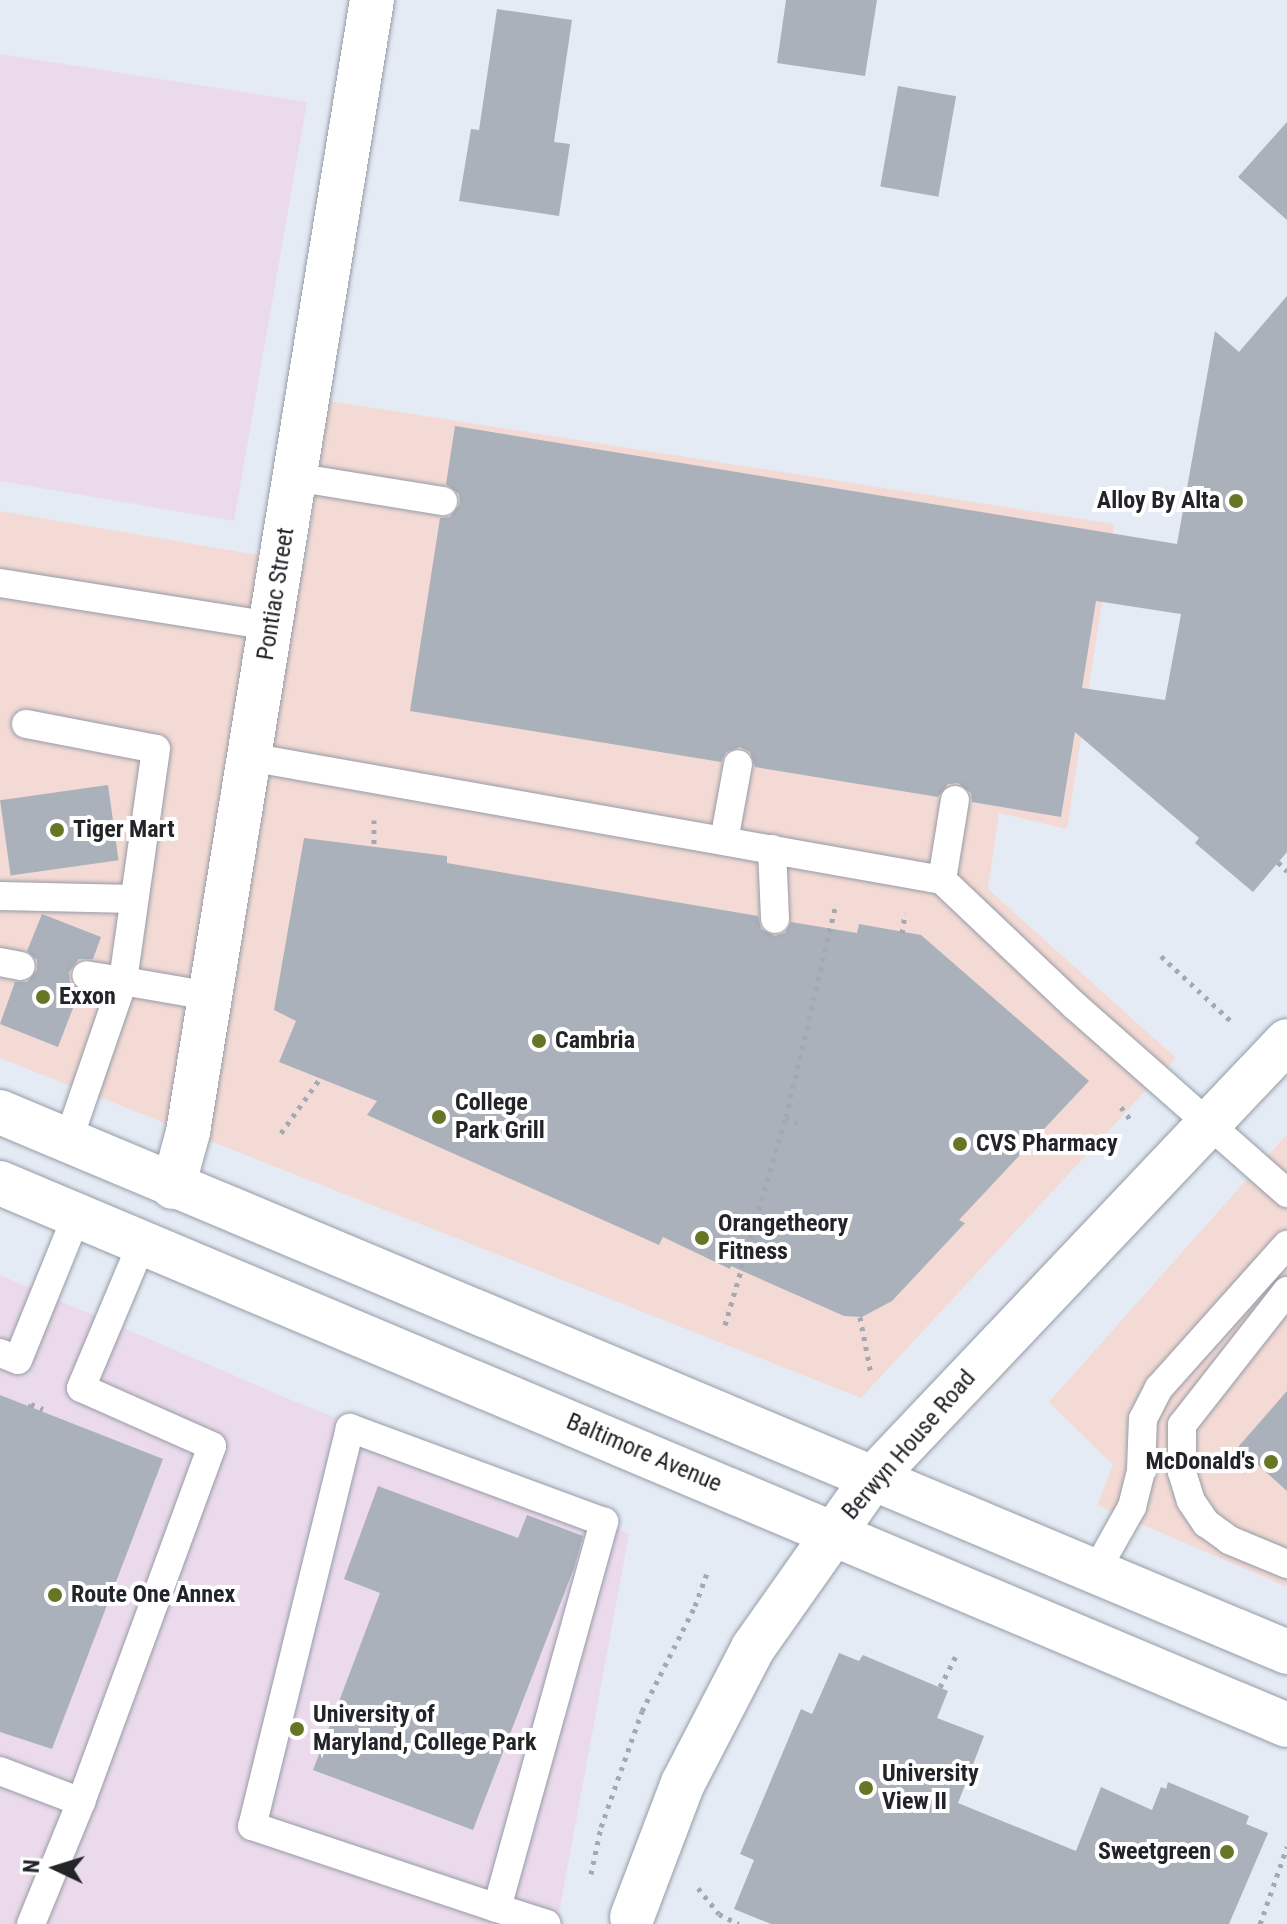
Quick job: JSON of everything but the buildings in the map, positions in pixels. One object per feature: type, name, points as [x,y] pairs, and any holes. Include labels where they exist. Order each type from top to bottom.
[{"type":"main road","name":"Pontiac Street","points":[[173,1187],[188,1132],[372,0]]},
{"type":"main road","name":"Berwyn House Road","points":[[637,1922],[683,1783],[746,1662],[872,1479],[1287,1041]]},
{"type":"main road","points":[[0,1112],[872,1479],[1097,1569],[1287,1652]]},
{"type":"main road","name":"Baltimore Avenue","points":[[0,1183],[1287,1725]]},
{"type":"lane","points":[[294,477],[443,501]]},
{"type":"lane","points":[[0,583],[271,626]]},
{"type":"lane","points":[[26,724],[156,749],[123,981],[68,1141]]},
{"type":"lane","points":[[249,757],[942,880],[1209,1126],[1287,1193]]},
{"type":"lane","points":[[724,841],[738,764]]},
{"type":"lane","points":[[942,880],[955,800]]},
{"type":"lane","points":[[772,849],[775,919]]},
{"type":"lane","points":[[0,896],[134,899]]},
{"type":"lane","points":[[86,975],[210,996]]},
{"type":"lane","points":[[0,1353],[18,1360],[77,1215]]},
{"type":"lane","points":[[31,1924],[81,1802],[212,1446],[81,1388],[142,1243]]},
{"type":"lane","points":[[1097,1569],[1132,1507],[1141,1470],[1143,1419],[1159,1388],[1287,1245]]},
{"type":"lane","points":[[1287,1291],[1182,1425],[1182,1472],[1191,1501],[1206,1523],[1229,1540],[1287,1564]]},
{"type":"lane","points":[[497,1908],[604,1522],[350,1428],[252,1826],[497,1908],[547,1924]]},
{"type":"lane","points":[[0,1771],[81,1802]]},
{"type":"path","points":[[1278,862],[1287,871]]},
{"type":"path","points":[[725,1325],[786,1117],[846,863]]},
{"type":"path","points":[[1161,956],[1233,1023]]},
{"type":"path","points":[[281,1133],[319,1080]]},
{"type":"path","points":[[786,1117],[798,1123]]},
{"type":"path","points":[[860,1317],[871,1374]]},
{"type":"path","points":[[30,1407],[31,1404],[45,1409]]},
{"type":"path","points":[[590,1879],[601,1827],[642,1711],[695,1606],[708,1570]]},
{"type":"path","points":[[940,1687],[958,1652]]},
{"type":"path","points":[[1260,1924],[1287,1847]]},
{"type":"shaded area","points":[[0,54],[307,102],[234,521],[0,481]]},
{"type":"shaded area","points":[[329,401],[1114,524],[1067,829],[999,813],[988,889],[1176,1058],[861,1398],[0,1058],[0,511],[305,563]]},
{"type":"shaded area","points":[[1287,1134],[1287,1587],[1097,1505],[1113,1465],[1049,1402]]},
{"type":"shaded area","name":"University of Maryland, College Park","points":[[0,1275],[289,1399],[629,1534],[557,1924],[0,1924]]},
{"type":"place","name":"Alloy By Alta","points":[[1236,501]]},
{"type":"place","name":"Tiger Mart","points":[[57,830]]},
{"type":"place","name":"Exxon","points":[[43,997]]},
{"type":"place","name":"Cambria","points":[[539,1041]]},
{"type":"place","name":"College Park Grill","points":[[439,1117]]},
{"type":"place","name":"CVS Pharmacy","points":[[960,1144]]},
{"type":"place","name":"Orangetheory Fitness","points":[[702,1238]]},
{"type":"place","name":"McDonald's","points":[[1271,1462]]},
{"type":"place","name":"Route One Annex","points":[[55,1595]]},
{"type":"place","name":"University of Maryland, College Park","points":[[297,1729]]},
{"type":"place","name":"University View II","points":[[866,1788]]},
{"type":"place","name":"Sweetgreen","points":[[1227,1852]]}]
